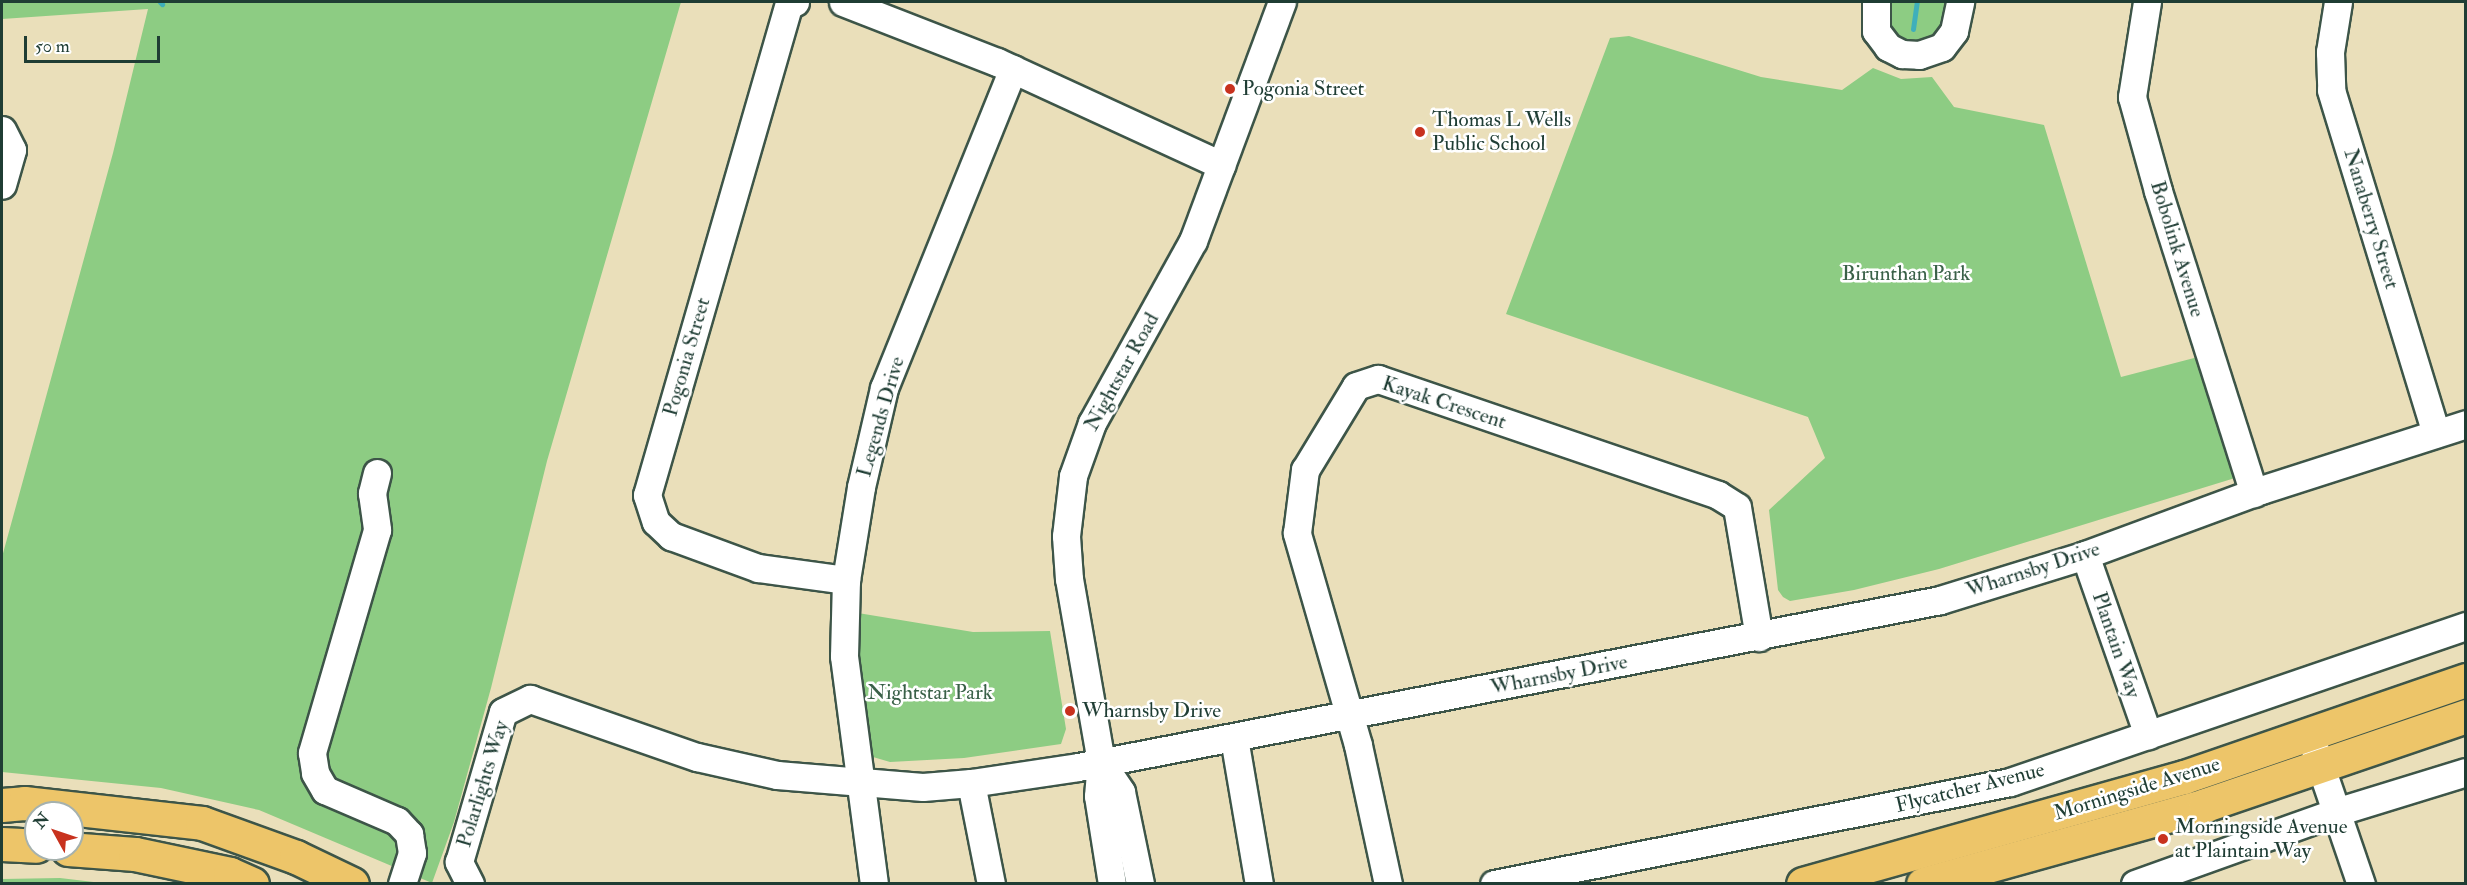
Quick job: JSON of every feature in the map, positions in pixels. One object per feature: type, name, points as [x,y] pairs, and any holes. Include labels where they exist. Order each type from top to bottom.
[{"type":"main road","name":"Morningside Avenue","points":[[1803,884],[2184,777],[2466,680]]},
{"type":"main road","name":"Morningside Avenue","points":[[1923,884],[2205,805],[2466,716]]},
{"type":"main road","points":[[2,805],[24,802],[202,823],[296,856],[352,884]]},
{"type":"main road","points":[[2,844],[24,845]]},
{"type":"main road","points":[[84,850],[135,854],[247,882]]},
{"type":"street","name":"Pogonia Street","points":[[795,2],[789,3],[647,495],[656,522],[671,536],[758,568],[846,580]]},
{"type":"street","points":[[843,2],[1013,69],[1221,165]]},
{"type":"street","name":"Nightstar Road","points":[[1112,884],[1098,796],[1101,762],[1069,579],[1066,536],[1073,476],[1092,423],[1193,241],[1282,2]]},
{"type":"street","points":[[1876,2],[1876,31],[1888,46],[1902,54],[1919,55],[1942,46],[1954,31],[1960,2]]},
{"type":"street","name":"Bobolink Avenue","points":[[2147,2],[2132,97],[2158,191],[2254,493]]},
{"type":"street","name":"Nanaberry Street","points":[[2338,2],[2330,52],[2331,90],[2436,433]]},
{"type":"street","name":"Legends Drive","points":[[860,784],[844,656],[846,580],[861,487],[884,388],[1013,69]]},
{"type":"street","points":[[2,130],[12,150],[2,185]]},
{"type":"street","name":"Kayak Crescent","points":[[1348,715],[1297,533],[1305,470],[1356,386],[1378,379],[1718,495],[1737,507],[1759,637]]},
{"type":"street","name":"Wharnsby Drive","points":[[530,699],[697,757],[777,775],[860,784],[922,787],[971,783],[1234,738],[1940,600],[2085,555],[2254,493],[2466,424]]},
{"type":"street","points":[[377,474],[372,493],[377,530],[312,753],[315,773],[325,790],[397,821],[410,834],[412,853],[402,884]]},
{"type":"street","name":"Plantain Way","points":[[2085,555],[2148,735]]},
{"type":"street","name":"Flycatcher Avenue","points":[[1494,884],[2010,782],[2466,626]]},
{"type":"street","name":"Polarlights Way","points":[[470,884],[459,862],[503,712],[530,699]]},
{"type":"street","points":[[1348,715],[1388,884]]},
{"type":"street","points":[[2310,734],[2361,884]]},
{"type":"street","points":[[1234,738],[1259,884]]},
{"type":"street","name":"Nightstar Road","points":[[1101,762],[1121,792],[1140,884]]},
{"type":"street","points":[[2134,884],[2336,812],[2466,772]]},
{"type":"street","points":[[971,783],[991,884]]},
{"type":"street","points":[[860,784],[874,884]]},
{"type":"green space","points":[[2,2],[681,2],[547,461],[491,688],[454,822],[432,883],[259,810],[161,788],[2,772],[2,557],[113,153],[148,9],[2,19]]},
{"type":"green space","points":[[1887,2],[1951,2],[1948,19],[1936,35],[1921,46],[1897,41],[1884,22]]},
{"type":"green space","name":"Birunthan Park","points":[[1629,36],[1761,77],[1842,90],[1873,68],[1901,79],[1932,77],[1954,107],[2044,125],[2121,377],[2198,357],[2235,478],[1939,569],[1854,590],[1790,601],[1783,597],[1778,590],[1769,510],[1825,458],[1808,417],[1506,314],[1610,38]]},
{"type":"green space","name":"Nightstar Park","points":[[858,613],[973,632],[1050,631],[1066,729],[1061,744],[964,758],[890,762],[873,757],[855,651]]},
{"type":"green space","points":[[60,878],[102,883],[2,883],[2,879]]},
{"type":"waterway","points":[[1913,29],[1917,2]]},
{"type":"place","name":"Pogonia Street","points":[[1230,89]]},
{"type":"place","name":"Thomas L Wells Public School","points":[[1420,132]]},
{"type":"place","name":"Wharnsby Drive","points":[[1070,711]]},
{"type":"place","name":"Morningside Avenue at Plaintain Way","points":[[2163,839]]}]
